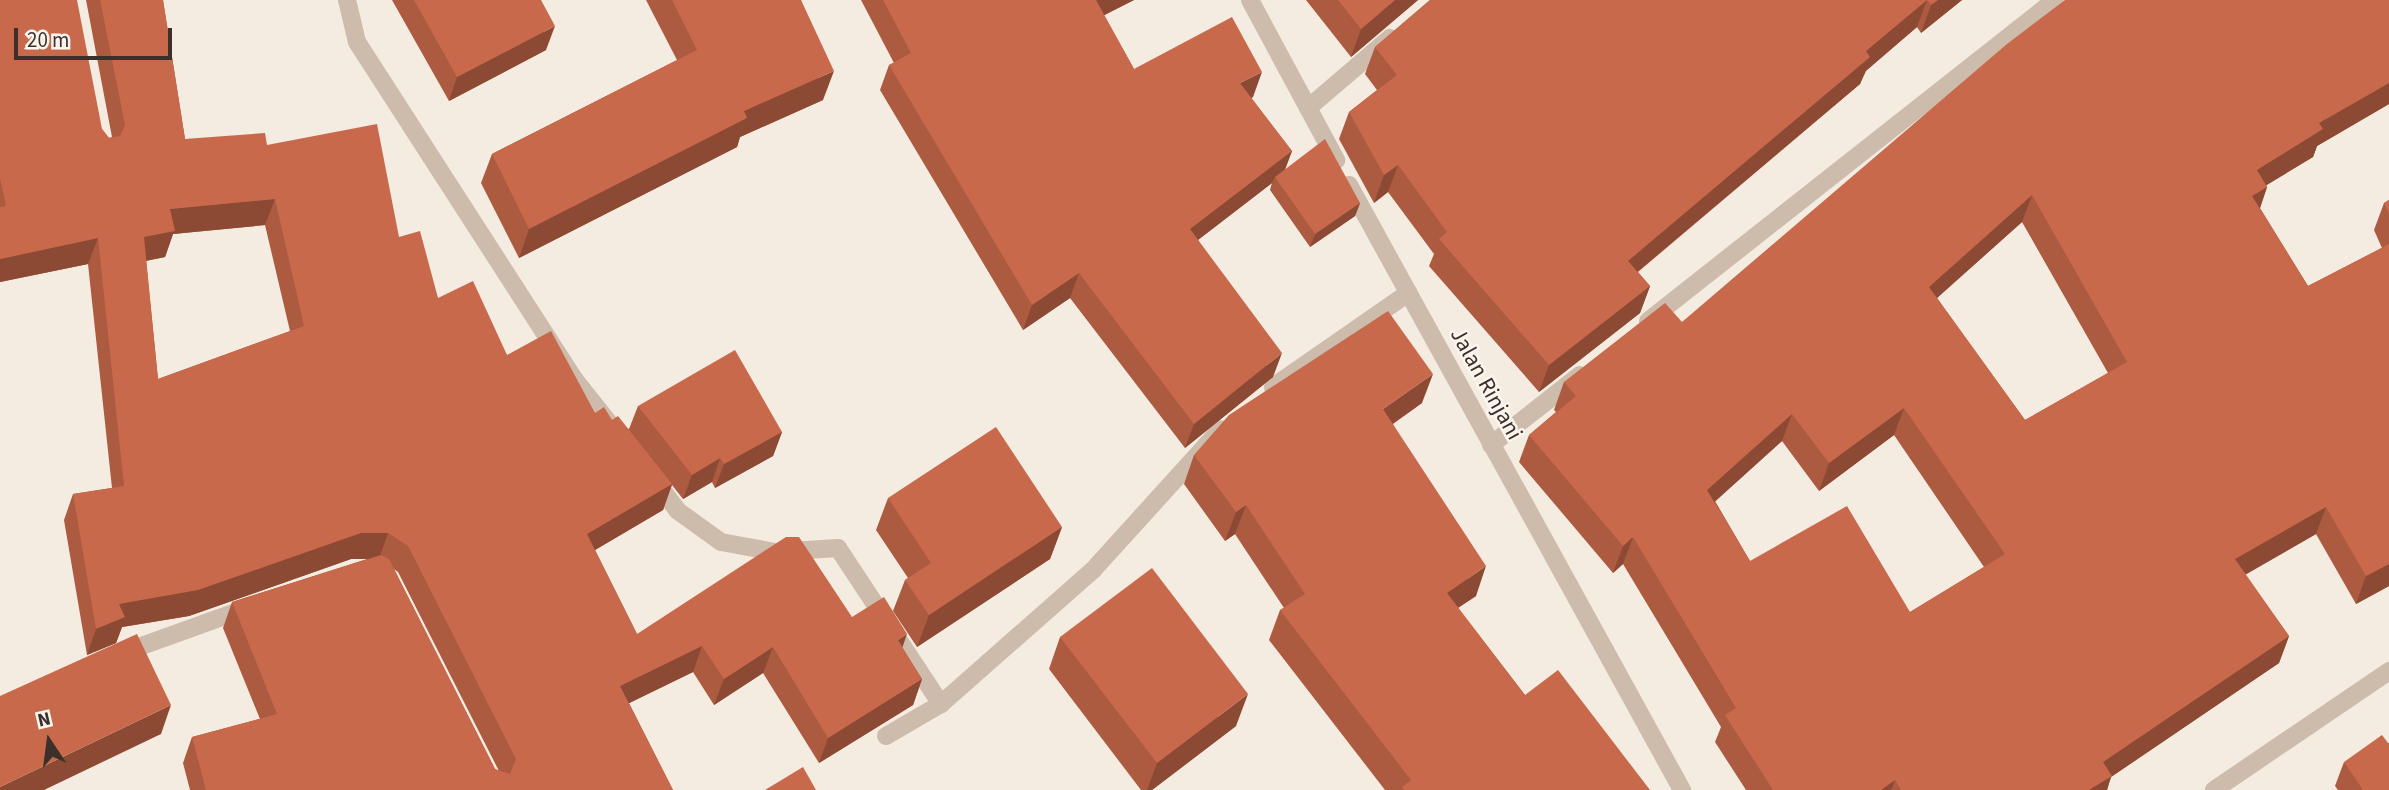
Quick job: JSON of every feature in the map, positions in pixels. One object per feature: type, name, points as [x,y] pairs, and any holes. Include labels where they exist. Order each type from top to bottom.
[{"type":"street","points":[[347,0],[364,53],[575,380],[626,445]]},
{"type":"street","name":"Jalan Rinjani","points":[[1250,0],[1682,790]]},
{"type":"street","points":[[1632,334],[2055,0]]},
{"type":"street","points":[[1308,108],[1403,27]]},
{"type":"street","points":[[1259,398],[1408,293]]},
{"type":"street","points":[[1491,445],[1600,360]]},
{"type":"street","points":[[886,736],[940,704],[1093,570],[1159,492],[1240,413]]},
{"type":"street","points":[[644,467],[678,511],[720,542],[775,552],[838,548],[940,704]]},
{"type":"street","points":[[99,663],[264,602]]},
{"type":"street","points":[[2214,790],[2389,671]]},
{"type":"building","points":[[0,0],[77,0],[102,129],[109,138],[120,136],[125,125],[100,0],[163,0],[185,139],[265,133],[267,145],[377,124],[399,237],[420,231],[438,298],[473,281],[507,355],[551,331],[595,413],[604,407],[612,420],[618,416],[672,484],[587,534],[637,634],[786,537],[799,537],[852,617],[884,597],[907,634],[898,640],[922,679],[828,738],[773,647],[724,679],[702,646],[620,686],[673,790],[206,790],[192,737],[277,714],[232,602],[381,555],[389,559],[495,769],[510,774],[516,759],[408,546],[388,533],[361,533],[198,590],[119,604],[125,617],[96,629],[73,494],[124,486],[98,238],[0,259],[0,207],[6,206],[0,178]],"holes":[[[275,199],[304,326],[158,379],[144,237],[175,231],[170,209]]]},
{"type":"building","points":[[414,0],[541,0],[555,26],[457,77]]},
{"type":"building","points":[[672,0],[801,0],[834,71],[744,111],[747,118],[529,229],[492,154],[697,50]]},
{"type":"building","points":[[883,0],[1096,0],[1134,69],[1232,17],[1262,72],[1240,83],[1292,151],[1190,229],[1282,353],[1194,424],[1079,273],[1032,305],[889,65],[911,53]]},
{"type":"building","points":[[1338,0],[1395,0],[1361,29]]},
{"type":"building","points":[[1430,0],[1927,0],[1866,51],[1870,57],[1628,261],[1650,286],[1549,365],[1439,239],[1447,232],[1398,165],[1384,175],[1349,112],[1397,75],[1375,47]]},
{"type":"building","points":[[2065,0],[2389,0],[2389,83],[2319,123],[2323,129],[2257,170],[2267,187],[2252,196],[2308,286],[2389,244],[2389,564],[2366,576],[2326,507],[2235,559],[2289,636],[2103,762],[2112,776],[2089,790],[1901,790],[1895,780],[1881,790],[1773,790],[1725,715],[1736,708],[1633,537],[1623,546],[1529,435],[1576,396],[1564,382],[1665,303],[1682,322],[2007,44]],"holes":[[[2032,195],[2127,362],[2025,420],[1929,287]],[[1904,408],[2005,554],[1910,612],[1847,506],[1750,561],[1707,490],[1792,414],[1829,463]]]},
{"type":"building","points":[[1325,139],[1360,203],[1315,234],[1275,177]]},
{"type":"building","points":[[2389,200],[2389,214],[2384,203]]},
{"type":"building","points":[[1388,311],[1433,374],[1383,409],[1486,566],[1447,593],[1525,695],[1558,670],[1650,790],[1404,790],[1402,787],[1411,780],[1280,610],[1305,594],[1246,505],[1236,512],[1194,455],[1229,415]]},
{"type":"building","points":[[735,350],[782,432],[724,464],[720,458],[692,475],[638,406]]},
{"type":"building","points":[[996,427],[1062,527],[929,615],[905,580],[931,563],[888,498]]},
{"type":"building","points":[[1152,568],[1248,694],[1157,763],[1060,637]]},
{"type":"building","points":[[137,634],[171,705],[0,787],[0,696]]},
{"type":"building","points":[[2382,735],[2389,743],[2389,790],[2363,790],[2344,762]]},
{"type":"building","points":[[803,767],[816,790],[765,790]]}]
